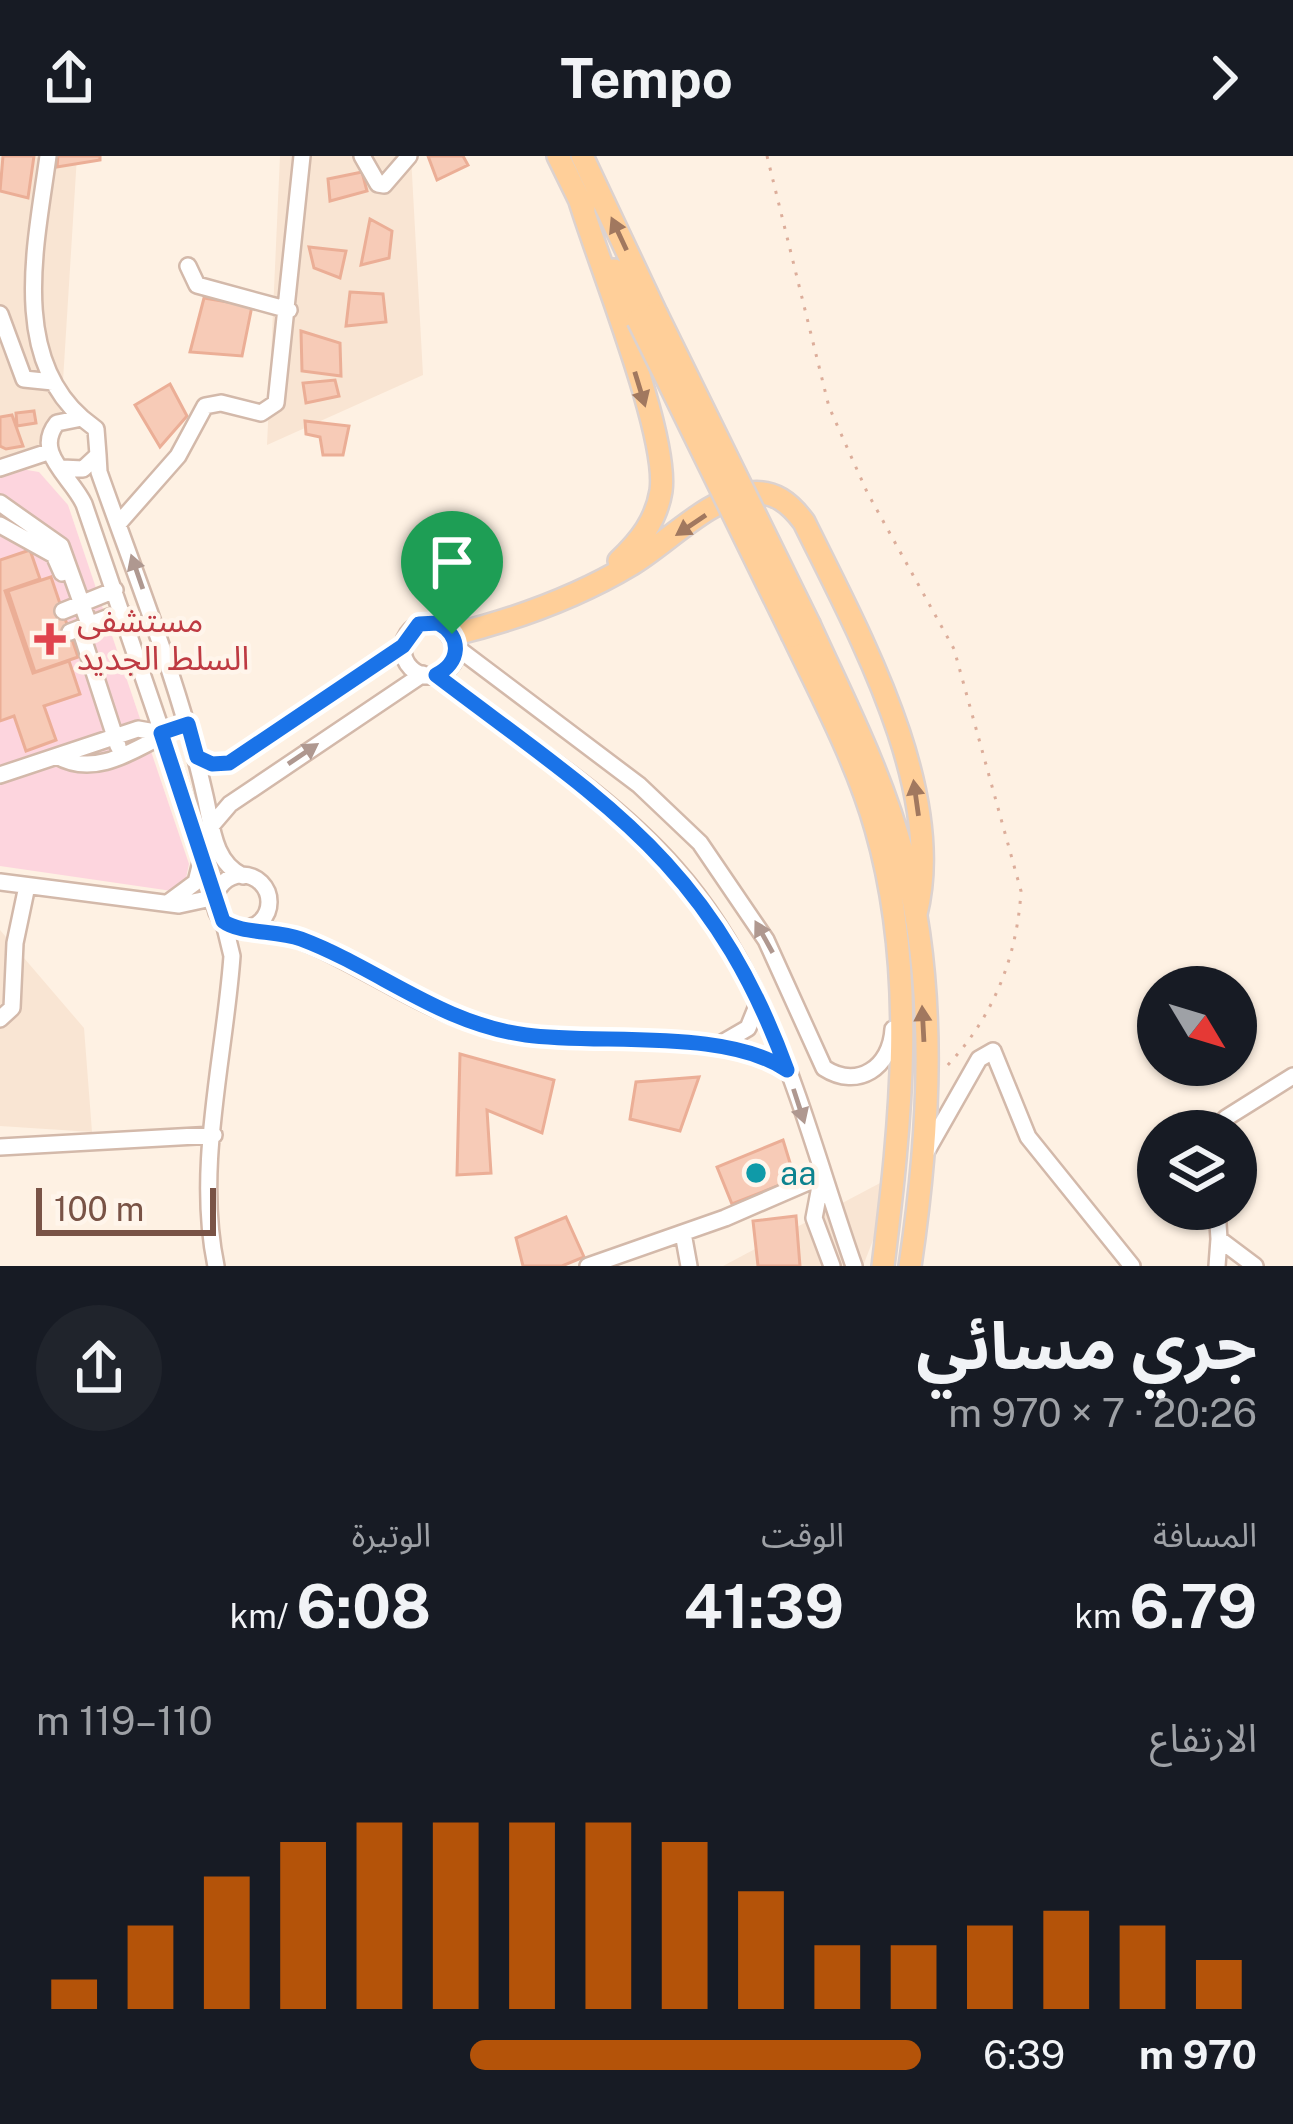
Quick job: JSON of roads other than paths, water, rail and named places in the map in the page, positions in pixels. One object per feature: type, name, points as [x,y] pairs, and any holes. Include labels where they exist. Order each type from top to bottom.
[{"type":"main road","points":[[558,156],[647,317],[883,788],[916,914],[928,1085],[926,1154],[910,1266]]},
{"type":"main road","points":[[582,156],[647,317]]},
{"type":"main road","points":[[579,198],[657,446],[662,478],[656,511],[641,539],[596,582]]},
{"type":"main road","points":[[454,641],[596,582],[744,494],[771,494],[797,513],[908,759],[923,854],[916,914]]},
{"type":"main road","points":[[801,631],[877,831],[892,904],[903,1072],[884,1266]]},
{"type":"main road","points":[[892,1210],[918,1212]]},
{"type":"street","points":[[48,156],[32,281],[53,382],[48,452],[84,504],[202,849],[232,956],[214,1135],[209,1232],[216,1266]]},
{"type":"street","points":[[119,523],[178,456],[205,406],[221,403],[261,413],[273,408],[281,386],[302,156]]},
{"type":"street","points":[[362,156],[378,184],[384,185],[410,156]]},
{"type":"street","points":[[188,266],[197,285],[289,310]]},
{"type":"street","points":[[0,314],[24,379],[34,384],[53,382]]},
{"type":"street","points":[[53,382],[96,429],[98,455],[188,724],[224,861],[259,882],[268,904],[304,940]]},
{"type":"street","points":[[51,430],[65,418],[82,418]]},
{"type":"street","points":[[0,468],[48,452]]},
{"type":"street","points":[[62,468],[83,469],[98,455]]},
{"type":"street","points":[[0,502],[61,546],[71,603]]},
{"type":"street","points":[[0,525],[54,555],[120,756]]},
{"type":"street","points":[[71,603],[115,590]]},
{"type":"street","points":[[80,630],[122,612]]},
{"type":"street","points":[[197,757],[212,764],[229,763],[403,646],[419,624],[438,623],[454,641],[639,784],[700,843],[766,940],[824,1068],[848,1077],[877,1068],[890,1048],[899,991]]},
{"type":"street","points":[[212,825],[230,804],[451,664],[454,641]]},
{"type":"street","points":[[403,646],[406,661],[656,848],[708,909],[759,999],[854,1266]]},
{"type":"street","points":[[57,756],[81,764],[120,756],[188,724]]},
{"type":"street","points":[[0,775],[144,728],[161,733]]},
{"type":"street","points":[[158,903],[179,898],[196,882],[202,849]]},
{"type":"street","points":[[178,905],[216,895],[227,880],[243,876]]},
{"type":"street","points":[[0,882],[178,905],[223,922],[304,940],[431,1006],[494,1030],[714,1047],[766,1058],[787,1070]]},
{"type":"street","points":[[0,1019],[12,1008],[15,943],[27,886]]},
{"type":"street","points":[[232,956],[268,904]]},
{"type":"street","points":[[714,1047],[748,1028],[759,999]]},
{"type":"street","points":[[926,1154],[979,1059],[992,1051],[1028,1137],[1132,1266]]},
{"type":"street","points":[[1239,1110],[1293,1076]]},
{"type":"street","points":[[0,1147],[214,1135]]},
{"type":"street","points":[[594,1265],[822,1176]]},
{"type":"street","points":[[822,1176],[814,1218],[832,1266]]},
{"type":"street","points":[[1217,1266],[1218,1230]]},
{"type":"street","points":[[683,1233],[689,1266]]},
{"type":"street","points":[[1219,1239],[1255,1266]]},
{"type":"place","name":"مستشفى السلط الجديد","points":[[50,639]]},
{"type":"place","name":"aa","points":[[756,1173]]}]
